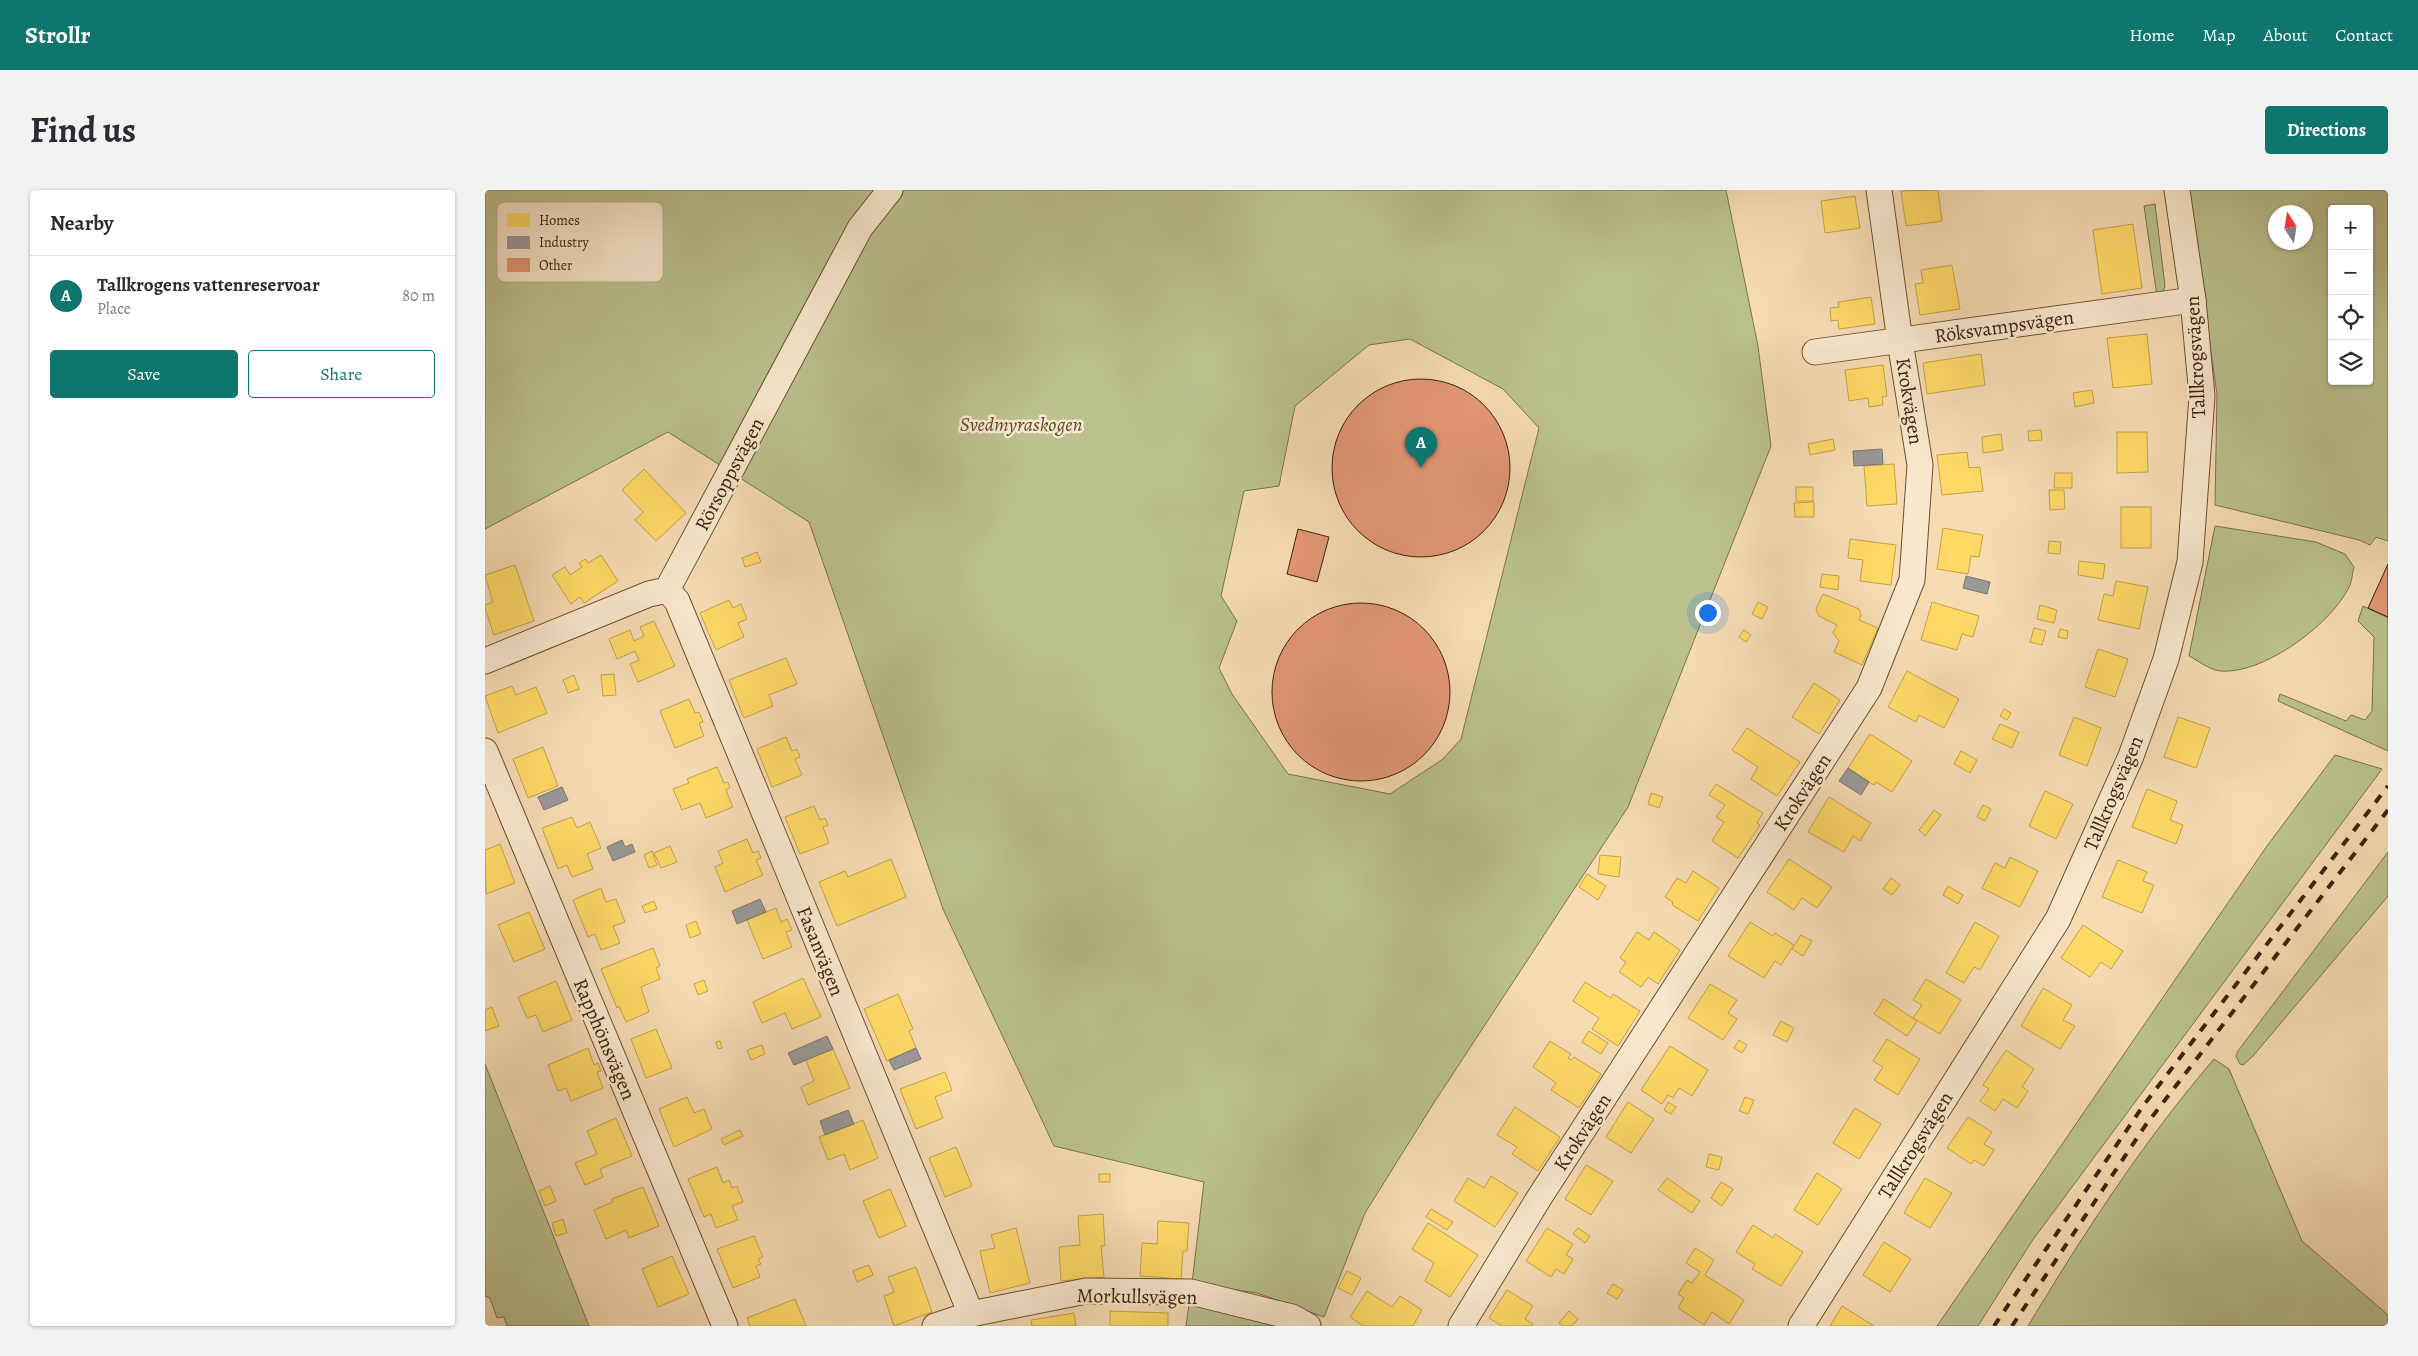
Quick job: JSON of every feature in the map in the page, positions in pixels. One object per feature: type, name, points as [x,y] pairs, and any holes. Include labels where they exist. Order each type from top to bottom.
[{"type":"street","name":"Rörsoppsvägen","points":[[667,590],[860,228],[890,190]]},
{"type":"street","name":"Krokvägen","points":[[1461,1326],[1539,1198],[1869,688],[1912,580],[1920,466],[1879,190]]},
{"type":"street","name":"Tallkrogsvägen","points":[[1801,1326],[2058,919],[2131,756],[2166,659],[2190,562],[2202,396],[2193,300],[2177,190]]},
{"type":"street","name":"Röksvampsvägen","points":[[1815,352],[2193,300]]},
{"type":"street","points":[[485,661],[649,594],[667,590]]},
{"type":"street","name":"Fasanvägen","points":[[667,590],[677,601],[971,1314]]},
{"type":"street","name":"Rapphönsvägen","points":[[485,751],[725,1326]]},
{"type":"street","name":"Morkullsvägen","points":[[935,1326],[971,1314],[1086,1291],[1191,1292],[1292,1317],[1308,1326]]},
{"type":"green space","name":"Svedmyraskogen","points":[[485,190],[1726,190],[1758,346],[1771,446],[1628,807],[1435,1101],[1365,1213],[1324,1317],[1257,1293],[1192,1283],[1204,1182],[1054,1146],[943,909],[809,522],[668,432],[485,529]],"holes":[[[1410,339],[1503,389],[1539,428],[1461,739],[1443,759],[1390,794],[1288,774],[1232,694],[1219,668],[1237,621],[1221,596],[1244,491],[1279,486],[1295,406],[1369,345]]]},
{"type":"green space","points":[[2187,190],[2388,190],[2388,541],[2376,537],[2370,545],[2359,540],[2215,505],[2217,394]]},
{"type":"green space","points":[[2155,204],[2165,286],[2162,294],[2157,296],[2144,206]]},
{"type":"green space","points":[[2215,526],[2316,542],[2345,554],[2354,567],[2349,587],[2339,603],[2326,618],[2293,645],[2274,657],[2237,670],[2220,671],[2212,669],[2189,656]]},
{"type":"green space","points":[[2363,606],[2388,618],[2388,751],[2278,701],[2280,694],[2346,721],[2351,715],[2365,720],[2372,711],[2374,637],[2358,621]]},
{"type":"green space","points":[[2335,755],[2382,769],[2032,1241],[1978,1326],[1937,1326],[2267,846]]},
{"type":"green space","points":[[2388,852],[2388,896],[2253,1056],[2243,1065],[2240,1064],[2236,1056],[2238,1051]]},
{"type":"green space","points":[[2214,1059],[2229,1069],[2302,1241],[2388,1315],[2388,1326],[2028,1326],[2115,1189],[2188,1090]]},
{"type":"green space","points":[[485,1064],[589,1326],[507,1326],[504,1317],[497,1318],[490,1298],[485,1296]]},
{"type":"green space","points":[[1189,1304],[1283,1326],[1186,1326]]},
{"type":"building: Homes","points":[[1938,190],[1942,221],[1906,226],[1901,191]]},
{"type":"building: Homes","points":[[1855,196],[1860,228],[1825,233],[1821,201]]},
{"type":"building: Homes","points":[[2133,224],[2142,288],[2102,294],[2093,230]]},
{"type":"building: Homes","points":[[1952,265],[1960,309],[1920,315],[1915,284],[1923,283],[1921,270]]},
{"type":"building: Homes","points":[[1871,297],[1875,324],[1839,329],[1838,320],[1831,321],[1830,308],[1839,307],[1838,302]]},
{"type":"building: Homes","points":[[2147,334],[2152,384],[2113,388],[2107,338]]},
{"type":"building: Homes","points":[[1981,354],[1985,385],[1927,394],[1923,363]]},
{"type":"building: Homes","points":[[1883,365],[1887,396],[1882,397],[1883,405],[1869,407],[1868,398],[1849,401],[1845,370]]},
{"type":"building: Homes","points":[[2092,390],[2094,403],[2075,407],[2073,393]]},
{"type":"building: Homes","points":[[2041,430],[2042,440],[2029,441],[2028,431]]},
{"type":"building: Homes","points":[[2117,432],[2147,432],[2148,472],[2117,473]]},
{"type":"building: Homes","points":[[2001,434],[2003,450],[1983,453],[1982,437]]},
{"type":"building: Homes","points":[[1833,439],[1835,450],[1810,455],[1808,444]]},
{"type":"building: Homes","points":[[1967,452],[1969,468],[1980,467],[1983,491],[1942,495],[1937,455]]},
{"type":"building: Homes","points":[[1894,464],[1897,504],[1867,506],[1864,466]]},
{"type":"building: Homes","points":[[644,469],[686,513],[656,541],[635,520],[643,512],[622,490]]},
{"type":"building: Homes","points":[[2055,473],[2072,473],[2072,488],[2054,488]]},
{"type":"building: Homes","points":[[1796,487],[1813,487],[1813,501],[1796,501]]},
{"type":"building: Homes","points":[[2049,490],[2064,490],[2065,509],[2050,510]]},
{"type":"building: Homes","points":[[1814,502],[1814,517],[1795,517],[1794,503]]},
{"type":"building: Homes","points":[[2121,507],[2151,507],[2151,548],[2121,548]]},
{"type":"building: Homes","points":[[1943,528],[1983,535],[1979,557],[1971,556],[1968,574],[1937,569]]},
{"type":"building: Homes","points":[[1850,539],[1896,545],[1891,585],[1860,581],[1863,560],[1848,558]]},
{"type":"building: Homes","points":[[2049,541],[2061,542],[2060,554],[2048,553]]},
{"type":"building: Homes","points":[[757,552],[761,562],[745,567],[742,558]]},
{"type":"building: Homes","points":[[601,555],[618,581],[584,603],[580,597],[571,604],[552,575],[565,567],[570,575],[582,567],[579,563],[585,559],[588,563]]},
{"type":"building: Homes","points":[[2079,561],[2105,564],[2103,579],[2078,575]]},
{"type":"building: Homes","points":[[515,565],[534,621],[494,635],[485,608],[485,605],[493,602],[485,575]]},
{"type":"building: Homes","points":[[1822,574],[1839,576],[1838,590],[1820,587]]},
{"type":"building: Homes","points":[[2116,581],[2148,587],[2139,629],[2098,620],[2104,594],[2113,596]]},
{"type":"building: Homes","points":[[1823,594],[1859,609],[1861,615],[1859,620],[1878,628],[1862,665],[1834,652],[1839,641],[1833,633],[1837,625],[1819,616],[1816,609]]},
{"type":"building: Homes","points":[[729,600],[733,608],[741,604],[747,619],[738,623],[744,637],[716,650],[700,613]]},
{"type":"building: Homes","points":[[1758,602],[1768,607],[1762,619],[1752,614]]},
{"type":"building: Homes","points":[[1932,602],[1979,616],[1973,637],[1962,634],[1957,650],[1921,640]]},
{"type":"building: Homes","points":[[2040,605],[2057,610],[2054,623],[2037,619]]},
{"type":"building: Homes","points":[[654,621],[675,666],[638,682],[630,664],[639,660],[635,651],[617,659],[609,639],[630,630],[634,641],[644,636],[640,627]]},
{"type":"building: Homes","points":[[2034,628],[2046,631],[2042,645],[2030,642]]},
{"type":"building: Homes","points":[[2060,629],[2068,631],[2067,639],[2058,637]]},
{"type":"building: Homes","points":[[1744,630],[1751,635],[1746,642],[1739,637]]},
{"type":"building: Homes","points":[[2098,649],[2128,659],[2115,697],[2085,687]]},
{"type":"building: Homes","points":[[786,658],[797,684],[769,695],[773,706],[744,718],[729,680]]},
{"type":"building: Homes","points":[[1907,671],[1959,699],[1944,728],[1919,715],[1916,722],[1888,707]]},
{"type":"building: Homes","points":[[614,674],[616,695],[603,696],[601,675]]},
{"type":"building: Homes","points":[[574,675],[579,689],[568,693],[563,680]]},
{"type":"building: Homes","points":[[1814,683],[1840,700],[1819,734],[1792,717]]},
{"type":"building: Homes","points":[[512,686],[516,695],[536,687],[547,713],[498,733],[485,696]]},
{"type":"building: Homes","points":[[689,699],[695,713],[699,712],[703,722],[699,723],[704,736],[675,748],[660,711]]},
{"type":"building: Homes","points":[[2004,709],[2011,713],[2007,720],[2000,716]]},
{"type":"building: Homes","points":[[2074,717],[2101,728],[2087,766],[2059,755]]},
{"type":"building: Homes","points":[[2178,717],[2210,728],[2196,768],[2164,757]]},
{"type":"building: Homes","points":[[2000,724],[2019,732],[2012,748],[1992,739]]},
{"type":"building: Homes","points":[[1747,728],[1800,762],[1777,796],[1751,779],[1758,767],[1732,750]]},
{"type":"building: Homes","points":[[1870,734],[1912,761],[1892,792],[1876,782],[1874,785],[1848,768]]},
{"type":"building: Homes","points":[[786,737],[792,751],[797,749],[800,757],[795,759],[802,775],[772,787],[757,749]]},
{"type":"building: Homes","points":[[543,747],[558,786],[528,798],[513,759]]},
{"type":"building: Homes","points":[[1961,751],[1977,760],[1970,773],[1954,764]]},
{"type":"building: Homes","points":[[717,767],[724,783],[728,782],[730,788],[726,790],[733,807],[706,818],[700,803],[682,810],[673,789],[689,783],[687,779]]},
{"type":"building: Homes","points":[[1716,784],[1763,813],[1757,823],[1760,825],[1738,858],[1712,841],[1724,822],[1716,817],[1725,805],[1709,795]]},
{"type":"building: Homes","points":[[2147,789],[2177,801],[2170,820],[2183,825],[2176,844],[2132,827]]},
{"type":"building: Homes","points":[[2045,791],[2073,804],[2056,839],[2029,826]]},
{"type":"building: Homes","points":[[1651,793],[1663,797],[1659,808],[1648,804]]},
{"type":"building: Homes","points":[[1829,797],[1871,823],[1860,841],[1853,836],[1844,852],[1808,832]]},
{"type":"building: Homes","points":[[1983,805],[1991,809],[1985,821],[1977,817]]},
{"type":"building: Homes","points":[[814,806],[820,820],[825,818],[828,825],[823,827],[829,843],[800,854],[785,817]]},
{"type":"building: Homes","points":[[1934,810],[1941,815],[1925,836],[1919,830]]},
{"type":"building: Homes","points":[[572,817],[577,828],[590,822],[601,848],[587,854],[593,869],[572,877],[567,865],[558,869],[542,828]]},
{"type":"building: Homes","points":[[747,839],[753,853],[758,851],[761,858],[756,860],[763,875],[725,892],[715,867],[723,863],[718,851]]},
{"type":"building: Homes","points":[[500,844],[515,883],[486,894],[485,850]]},
{"type":"building: Homes","points":[[670,846],[677,862],[661,868],[654,853]]},
{"type":"building: Homes","points":[[652,851],[657,865],[649,868],[644,855]]},
{"type":"building: Homes","points":[[1600,855],[1621,857],[1619,877],[1598,874]]},
{"type":"building: Homes","points":[[2010,857],[2038,871],[2020,907],[1982,888],[1995,863],[2005,868]]},
{"type":"building: Homes","points":[[891,859],[906,897],[837,926],[819,882],[845,871],[848,877]]},
{"type":"building: Homes","points":[[1789,859],[1832,887],[1817,908],[1802,898],[1794,910],[1767,892]]},
{"type":"building: Homes","points":[[2118,860],[2147,872],[2143,881],[2154,885],[2142,913],[2102,897]]},
{"type":"building: Homes","points":[[1693,871],[1719,888],[1698,921],[1672,905],[1673,902],[1665,897],[1677,878],[1686,883]]},
{"type":"building: Homes","points":[[1587,874],[1606,886],[1598,900],[1579,887]]},
{"type":"building: Homes","points":[[1891,878],[1900,885],[1892,895],[1883,889]]},
{"type":"building: Homes","points":[[1948,886],[1963,895],[1958,904],[1943,895]]},
{"type":"building: Homes","points":[[601,888],[606,902],[616,899],[625,922],[613,926],[620,943],[601,950],[595,934],[588,937],[573,900]]},
{"type":"building: Homes","points":[[654,901],[657,909],[645,913],[642,906]]},
{"type":"building: Homes","points":[[776,908],[781,922],[787,919],[792,930],[786,932],[792,947],[763,959],[747,920]]},
{"type":"building: Homes","points":[[529,912],[545,949],[514,962],[498,925]]},
{"type":"building: Homes","points":[[696,921],[701,934],[690,938],[686,925]]},
{"type":"building: Homes","points":[[1750,922],[1773,936],[1775,933],[1794,945],[1781,965],[1775,961],[1764,978],[1728,956]]},
{"type":"building: Homes","points":[[1975,922],[1999,936],[1980,970],[1974,967],[1964,983],[1946,973]]},
{"type":"building: Homes","points":[[2083,925],[2123,951],[2111,969],[2101,962],[2090,977],[2061,958]]},
{"type":"building: Homes","points":[[1637,932],[1649,940],[1654,932],[1680,950],[1658,984],[1648,977],[1641,987],[1619,972],[1626,962],[1620,958]]},
{"type":"building: Homes","points":[[1801,935],[1812,941],[1803,956],[1792,949]]},
{"type":"building: Homes","points":[[653,948],[660,966],[656,968],[660,979],[641,987],[649,1012],[626,1022],[619,1006],[617,1008],[601,969]]},
{"type":"building: Homes","points":[[803,978],[821,1017],[792,1029],[785,1013],[762,1023],[753,1002]]},
{"type":"building: Homes","points":[[1926,979],[1961,1000],[1940,1034],[1913,1018],[1922,1005],[1913,1000]]},
{"type":"building: Homes","points":[[704,980],[708,991],[698,995],[694,984]]},
{"type":"building: Homes","points":[[556,981],[572,1020],[543,1032],[536,1015],[527,1018],[518,997]]},
{"type":"building: Homes","points":[[1585,982],[1611,998],[1613,994],[1640,1011],[1618,1046],[1592,1029],[1599,1018],[1573,1001]]},
{"type":"building: Homes","points":[[1710,984],[1737,1000],[1728,1013],[1737,1019],[1723,1040],[1688,1018]]},
{"type":"building: Homes","points":[[2043,988],[2072,1005],[2063,1020],[2075,1026],[2060,1049],[2021,1026]]},
{"type":"building: Homes","points":[[898,994],[913,1029],[909,1031],[916,1048],[887,1061],[864,1009]]},
{"type":"building: Homes","points":[[1884,999],[1917,1021],[1907,1036],[1874,1014]]},
{"type":"building: Homes","points":[[492,1007],[499,1026],[485,1031],[485,1010]]},
{"type":"building: Homes","points":[[1781,1021],[1794,1028],[1787,1042],[1773,1035]]},
{"type":"building: Homes","points":[[656,1029],[672,1068],[646,1078],[631,1039]]},
{"type":"building: Homes","points":[[1589,1031],[1608,1043],[1601,1054],[1582,1042]]},
{"type":"building: Homes","points":[[1887,1039],[1920,1059],[1898,1095],[1874,1080],[1883,1067],[1873,1061]]},
{"type":"building: Homes","points":[[1739,1040],[1747,1045],[1742,1053],[1734,1048]]},
{"type":"building: Homes","points":[[720,1041],[722,1048],[718,1049],[716,1042]]},
{"type":"building: Homes","points":[[1550,1041],[1571,1054],[1568,1058],[1571,1060],[1574,1057],[1601,1074],[1579,1108],[1551,1090],[1556,1083],[1533,1067]]},
{"type":"building: Homes","points":[[762,1045],[765,1054],[751,1060],[747,1050]]},
{"type":"building: Homes","points":[[1670,1046],[1708,1070],[1692,1096],[1679,1088],[1673,1098],[1668,1095],[1662,1104],[1641,1090]]},
{"type":"building: Homes","points":[[588,1048],[594,1065],[598,1063],[601,1071],[597,1072],[603,1088],[571,1101],[566,1088],[558,1091],[548,1065]]},
{"type":"building: Homes","points":[[833,1049],[850,1088],[808,1105],[801,1087],[814,1081],[806,1060]]},
{"type":"building: Homes","points":[[2006,1050],[2034,1069],[2022,1087],[2028,1091],[2017,1108],[2003,1099],[1995,1111],[1980,1101],[1989,1089],[1983,1085]]},
{"type":"building: Homes","points":[[945,1072],[952,1090],[935,1097],[943,1118],[916,1129],[900,1089]]},
{"type":"building: Homes","points":[[687,1097],[694,1113],[704,1109],[712,1129],[674,1147],[659,1109]]},
{"type":"building: Homes","points":[[1745,1097],[1754,1100],[1748,1114],[1739,1111]]},
{"type":"building: Homes","points":[[1628,1102],[1654,1119],[1631,1153],[1606,1137]]},
{"type":"building: Homes","points":[[1668,1102],[1676,1107],[1671,1114],[1664,1110]]},
{"type":"building: Homes","points":[[1515,1107],[1560,1137],[1538,1171],[1512,1154],[1517,1147],[1497,1135]]},
{"type":"building: Homes","points":[[1855,1108],[1881,1124],[1859,1159],[1833,1143]]},
{"type":"building: Homes","points":[[1968,1117],[1992,1132],[1984,1144],[1994,1150],[1984,1166],[1974,1160],[1971,1164],[1947,1148]]},
{"type":"building: Homes","points":[[616,1118],[632,1156],[600,1169],[603,1177],[585,1185],[575,1163],[597,1154],[587,1131]]},
{"type":"building: Homes","points":[[863,1120],[878,1158],[850,1170],[844,1154],[828,1160],[819,1137]]},
{"type":"building: Homes","points":[[740,1130],[743,1136],[724,1145],[721,1139]]},
{"type":"building: Homes","points":[[956,1147],[972,1186],[945,1197],[929,1158]]},
{"type":"building: Homes","points":[[1709,1154],[1722,1157],[1719,1170],[1706,1167]]},
{"type":"building: Homes","points":[[1586,1165],[1613,1181],[1591,1215],[1565,1199]]},
{"type":"building: Homes","points":[[717,1167],[723,1183],[729,1180],[732,1188],[737,1186],[743,1202],[732,1206],[738,1220],[716,1228],[711,1214],[704,1217],[688,1179]]},
{"type":"building: Homes","points":[[1817,1173],[1842,1189],[1818,1225],[1794,1210]]},
{"type":"building: Homes","points":[[1099,1174],[1110,1174],[1110,1182],[1099,1182]]},
{"type":"building: Homes","points":[[1491,1176],[1518,1193],[1495,1227],[1454,1201],[1468,1178],[1484,1188]]},
{"type":"building: Homes","points":[[1667,1178],[1700,1201],[1692,1213],[1658,1190]]},
{"type":"building: Homes","points":[[1925,1178],[1952,1193],[1930,1228],[1904,1213]]},
{"type":"building: Homes","points":[[1721,1182],[1733,1189],[1722,1206],[1711,1198]]},
{"type":"building: Homes","points":[[550,1186],[556,1201],[545,1206],[539,1191]]},
{"type":"building: Homes","points":[[643,1187],[659,1226],[629,1238],[626,1230],[606,1239],[594,1210],[613,1202],[612,1199]]},
{"type":"building: Homes","points":[[890,1189],[906,1226],[879,1238],[863,1201]]},
{"type":"building: Homes","points":[[1431,1209],[1453,1222],[1447,1230],[1426,1217]]},
{"type":"building: Homes","points":[[1103,1214],[1105,1246],[1101,1246],[1104,1277],[1061,1281],[1059,1247],[1080,1245],[1078,1216]]},
{"type":"building: Homes","points":[[563,1219],[567,1233],[556,1236],[552,1223]]},
{"type":"building: Homes","points":[[1158,1221],[1189,1223],[1187,1251],[1183,1251],[1181,1279],[1140,1276],[1142,1243],[1157,1244]]},
{"type":"building: Homes","points":[[1428,1223],[1478,1255],[1450,1297],[1425,1281],[1434,1263],[1412,1249]]},
{"type":"building: Homes","points":[[1753,1225],[1773,1238],[1775,1234],[1803,1252],[1781,1286],[1752,1269],[1755,1264],[1736,1252]]},
{"type":"building: Homes","points":[[1016,1228],[1030,1283],[990,1293],[980,1251],[995,1248],[991,1235]]},
{"type":"building: Homes","points":[[1547,1228],[1573,1244],[1566,1255],[1573,1259],[1564,1274],[1556,1269],[1551,1277],[1526,1261]]},
{"type":"building: Homes","points":[[1578,1228],[1590,1236],[1585,1243],[1573,1234]]},
{"type":"building: Homes","points":[[754,1236],[763,1257],[758,1259],[761,1264],[756,1266],[760,1277],[733,1288],[717,1249]]},
{"type":"building: Homes","points":[[1884,1242],[1911,1259],[1890,1292],[1863,1275]]},
{"type":"building: Homes","points":[[1695,1248],[1714,1260],[1705,1275],[1744,1300],[1729,1324],[1712,1312],[1704,1325],[1678,1308],[1684,1298],[1678,1294],[1687,1280],[1692,1283],[1700,1272],[1686,1263]]},
{"type":"building: Homes","points":[[672,1256],[689,1294],[658,1307],[642,1269]]},
{"type":"building: Homes","points":[[869,1265],[873,1275],[857,1282],[853,1271]]},
{"type":"building: Homes","points":[[916,1267],[932,1312],[894,1326],[884,1296],[894,1292],[888,1277]]},
{"type":"building: Homes","points":[[1347,1271],[1361,1278],[1352,1295],[1338,1288]]},
{"type":"building: Homes","points":[[1613,1284],[1623,1290],[1617,1299],[1607,1293]]},
{"type":"building: Homes","points":[[1507,1290],[1533,1306],[1525,1319],[1533,1324],[1531,1326],[1502,1326],[1489,1318]]},
{"type":"building: Homes","points":[[1367,1291],[1392,1307],[1400,1296],[1422,1310],[1413,1326],[1363,1326],[1350,1317]]},
{"type":"building: Homes","points":[[795,1299],[806,1326],[750,1326],[747,1318]]},
{"type":"building: Homes","points":[[1842,1306],[1874,1326],[1830,1326]]},
{"type":"building: Homes","points":[[1110,1311],[1168,1313],[1168,1326],[1110,1326]]},
{"type":"building: Homes","points":[[1569,1311],[1578,1319],[1572,1326],[1563,1326],[1559,1323]]},
{"type":"building: Homes","points":[[1074,1313],[1076,1326],[1032,1326],[1031,1320]]},
{"type":"building: Industry","points":[[1882,449],[1883,464],[1854,466],[1853,451]]},
{"type":"building: Industry","points":[[1966,576],[1990,582],[1987,594],[1963,588]]},
{"type":"building: Industry","points":[[1848,768],[1869,782],[1861,795],[1839,781]]},
{"type":"building: Industry","points":[[562,787],[568,800],[544,810],[538,797]]},
{"type":"building: Industry","points":[[622,840],[625,847],[632,844],[635,852],[613,861],[607,847]]},
{"type":"building: Industry","points":[[760,899],[766,912],[737,924],[732,911]]},
{"type":"building: Industry","points":[[827,1036],[833,1049],[794,1065],[788,1053]]},
{"type":"building: Industry","points":[[916,1048],[921,1059],[894,1070],[889,1060]]},
{"type":"building: Industry","points":[[848,1110],[854,1124],[825,1135],[820,1121]]},
{"type":"building: Other","points":[[1421,379],[1455,386],[1470,394],[1484,405],[1495,419],[1503,434],[1510,468],[1503,502],[1495,517],[1484,531],[1470,542],[1455,550],[1421,557],[1387,550],[1372,542],[1358,531],[1347,517],[1339,502],[1332,468],[1339,434],[1347,419],[1358,405],[1372,394],[1387,386]]},
{"type":"building: Other","points":[[1298,529],[1329,537],[1317,582],[1287,574]]},
{"type":"building: Other","points":[[2388,564],[2388,617],[2368,608]]},
{"type":"building: Other","points":[[1352,603],[1370,603],[1403,613],[1418,623],[1430,635],[1440,650],[1446,666],[1450,692],[1446,718],[1440,734],[1430,749],[1418,761],[1403,771],[1387,777],[1370,781],[1352,781],[1319,771],[1304,761],[1292,749],[1282,734],[1276,718],[1272,701],[1272,683],[1282,650],[1292,635],[1304,623],[1319,613],[1335,607]]},
{"type":"railway","points":[[1994,1326],[2143,1106],[2388,786]]},
{"type":"railway","points":[[2012,1326],[2145,1126],[2388,810]]},
{"type":"place","name":"Tallkrogens vattenreservoar","points":[[1421,468]]}]
